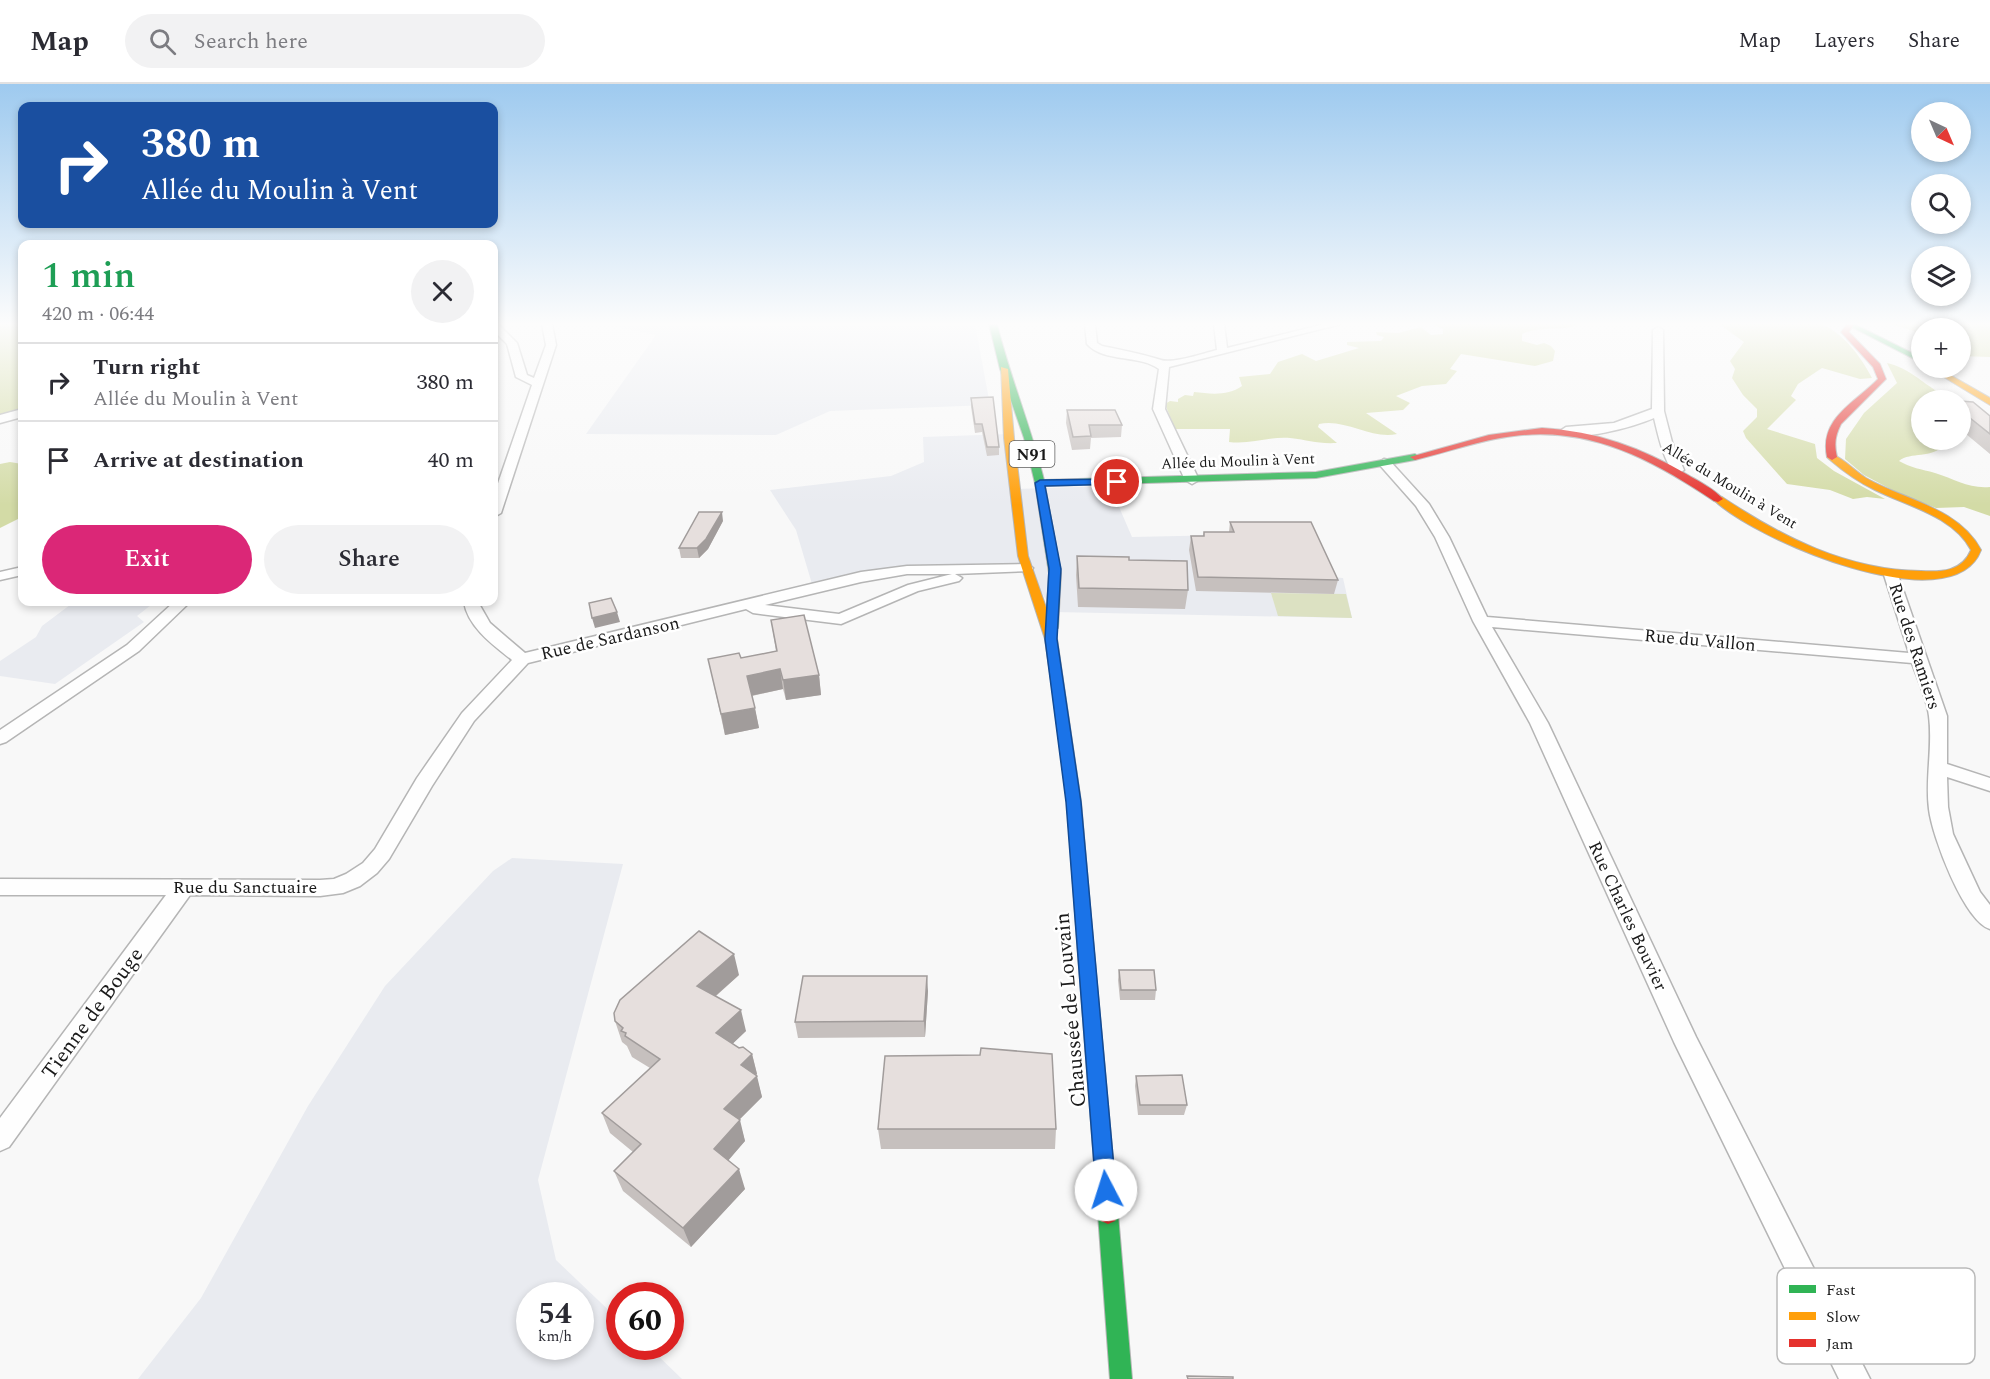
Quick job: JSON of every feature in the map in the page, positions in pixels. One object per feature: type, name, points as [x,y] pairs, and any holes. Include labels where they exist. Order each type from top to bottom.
[{"type":"street","points":[[498,502],[539,384]]},
{"type":"street","name":"Chaussée de Louvain","points":[[1005,384],[1023,556],[1051,639]]},
{"type":"street","name":"Chaussée de Louvain","points":[[1010,384],[1029,438],[1030,450],[1040,483],[1055,569],[1051,639],[1076,826],[1121,1379]]},
{"type":"street","points":[[1162,384],[1158,409],[1192,480]]},
{"type":"street","points":[[1658,384],[1658,411],[1666,442],[1678,470]]},
{"type":"street","name":"Allée du Moulin à Vent","points":[[1016,488],[1040,483],[1316,475],[1384,463],[1521,430],[1566,431],[1648,456],[1678,470],[1740,513],[1797,544],[1858,568],[1891,575],[1927,576],[1952,573],[1969,566],[1976,550],[1961,529],[1860,479],[1829,454],[1828,444],[1834,428],[1853,405],[1878,384]]},
{"type":"street","points":[[1961,384],[1990,402]]},
{"type":"street","points":[[1566,431],[1615,428],[1636,422],[1658,411]]},
{"type":"street","points":[[0,419],[18,414]]},
{"type":"street","points":[[1011,451],[1030,450]]},
{"type":"street","name":"Rue Charles Bouvier","points":[[1384,463],[1422,504],[1437,529],[1481,621],[1539,723],[1686,1042],[1799,1268]]},
{"type":"street","points":[[1026,568],[1055,569]]},
{"type":"street","name":"Rue de Sardanson","points":[[472,606],[492,636],[522,659],[861,577],[907,570],[1026,568]]},
{"type":"street","points":[[0,576],[18,572]]},
{"type":"street","name":"Rue des Ramiers","points":[[1891,575],[1938,716],[1938,807],[1943,834],[1971,896],[1990,921]]},
{"type":"street","name":"Rue de Sardanson","points":[[740,607],[841,619],[913,588],[943,579],[1012,581]]},
{"type":"street","points":[[0,738],[133,648],[178,606]]},
{"type":"street","name":"Rue du Vallon","points":[[1481,621],[1919,659]]},
{"type":"street","name":"Rue du Sanctuaire","points":[[0,887],[320,888],[336,886],[353,880],[370,868],[382,854],[424,783],[468,717],[522,659]]},
{"type":"street","points":[[1939,768],[1990,785]]},
{"type":"street","name":"Tienne de Bouge","points":[[0,1139],[185,886]]},
{"type":"street","name":"Rue Charles Bouvier","points":[[1847,1364],[1855,1379]]},
{"type":"shaded area","points":[[621,384],[986,384],[990,405],[830,411],[776,435],[586,434]]},
{"type":"shaded area","points":[[1009,434],[1013,489],[1110,486],[1132,537],[1312,533],[1331,577],[1343,578],[1352,618],[1054,612],[1026,568],[907,570],[812,584],[796,530],[770,490],[891,476],[924,462],[923,437]]},
{"type":"shaded area","points":[[69,606],[150,606],[137,616],[144,622],[55,684],[0,676],[0,661],[36,637],[42,626]]},
{"type":"shaded area","points":[[512,858],[623,864],[538,1180],[556,1260],[579,1282],[516,1282],[516,1360],[594,1360],[594,1296],[606,1308],[606,1360],[662,1360],[682,1379],[138,1379],[201,1298],[308,1106],[385,986],[493,871]]},
{"type":"green space","points":[[0,384],[18,384],[18,410],[0,415]]},
{"type":"green space","points":[[1441,384],[1422,386],[1396,396],[1410,403],[1403,410],[1366,413],[1397,434],[1378,434],[1329,423],[1319,424],[1318,427],[1337,443],[1283,438],[1229,442],[1230,429],[1175,429],[1165,404],[1170,401],[1178,402],[1178,399],[1185,395],[1193,396],[1194,392],[1225,393],[1242,386]]},
{"type":"green space","points":[[1736,384],[1798,384],[1791,396],[1796,400],[1767,429],[1815,444],[1817,458],[1834,471],[1885,499],[1867,497],[1853,499],[1830,490],[1787,484],[1746,438],[1743,431],[1757,417],[1757,409]]},
{"type":"green space","points":[[1895,384],[1927,384],[1935,390],[1911,390],[1911,450],[1937,450],[1909,456],[1899,461],[1969,485],[1990,487],[1990,516],[1964,507],[1936,508],[1896,492],[1864,475],[1845,459],[1846,439],[1864,413]]},
{"type":"green space","points":[[1971,403],[1986,413],[1984,415],[1971,414]]},
{"type":"green space","points":[[18,463],[18,519],[0,528],[0,464]]},
{"type":"green space","points":[[1271,593],[1346,594],[1352,618],[1278,616]]},
{"type":"building","points":[[993,397],[999,447],[987,447],[982,424],[975,424],[971,398]]},
{"type":"building","points":[[1971,402],[1990,416],[1990,434],[1971,419]]},
{"type":"building","points":[[1067,410],[1115,410],[1122,425],[1089,425],[1091,436],[1073,437]]},
{"type":"building","points":[[699,512],[722,512],[706,539],[697,548],[679,548]]},
{"type":"building","points":[[1230,522],[1311,522],[1338,580],[1198,577],[1191,536],[1204,536],[1204,532],[1234,532]]},
{"type":"building","points":[[1077,556],[1187,561],[1188,590],[1079,588]]},
{"type":"building","points":[[611,598],[617,612],[592,618],[589,603]]},
{"type":"building","points":[[804,615],[819,675],[783,680],[780,669],[747,676],[755,708],[721,714],[708,659],[739,653],[741,658],[777,651],[771,620]]},
{"type":"building","points":[[699,931],[734,954],[697,986],[741,1010],[716,1033],[752,1054],[741,1065],[757,1076],[724,1109],[740,1120],[714,1149],[739,1169],[683,1228],[614,1171],[641,1144],[602,1113],[660,1059],[621,1031],[623,1028],[615,1021],[614,1013],[620,1000]]},
{"type":"building","points":[[1119,970],[1154,970],[1156,990],[1121,990]]},
{"type":"building","points":[[803,976],[927,976],[924,1021],[795,1022]]},
{"type":"building","points":[[981,1048],[1052,1054],[1056,1129],[878,1129],[885,1056],[980,1055]]},
{"type":"building","points":[[1182,1075],[1187,1105],[1140,1105],[1136,1076]]},
{"type":"building","points":[[1187,1376],[1233,1377],[1233,1379],[1188,1379]]},
{"type":"traffic: fast","points":[[1010,384],[1029,438],[1040,483],[1055,573],[1052,628]]},
{"type":"traffic: fast","points":[[1040,483],[1316,475],[1415,457]]},
{"type":"traffic: fast","points":[[1057,680],[1074,802],[1085,940]]},
{"type":"traffic: fast","points":[[1108,1214],[1121,1379]]},
{"type":"traffic: slow","points":[[1005,384],[1023,556],[1051,639],[1057,680]]},
{"type":"traffic: slow","points":[[1961,384],[1990,402]]},
{"type":"traffic: slow","points":[[1718,499],[1767,530],[1819,555],[1847,564],[1875,571],[1932,575],[1953,573],[1969,563],[1976,550],[1962,530],[1944,518],[1878,488],[1846,469],[1832,457]]},
{"type":"traffic: jam","points":[[1832,457],[1829,445],[1831,433],[1837,423],[1877,384]]},
{"type":"traffic: jam","points":[[1415,457],[1514,433],[1570,432],[1622,446],[1647,456],[1718,499]]},
{"type":"traffic: jam","points":[[1085,940],[1108,1214]]},
{"type":"route","points":[[1106,1190],[1074,802],[1051,639],[1055,569],[1040,483],[1117,482]]}]
